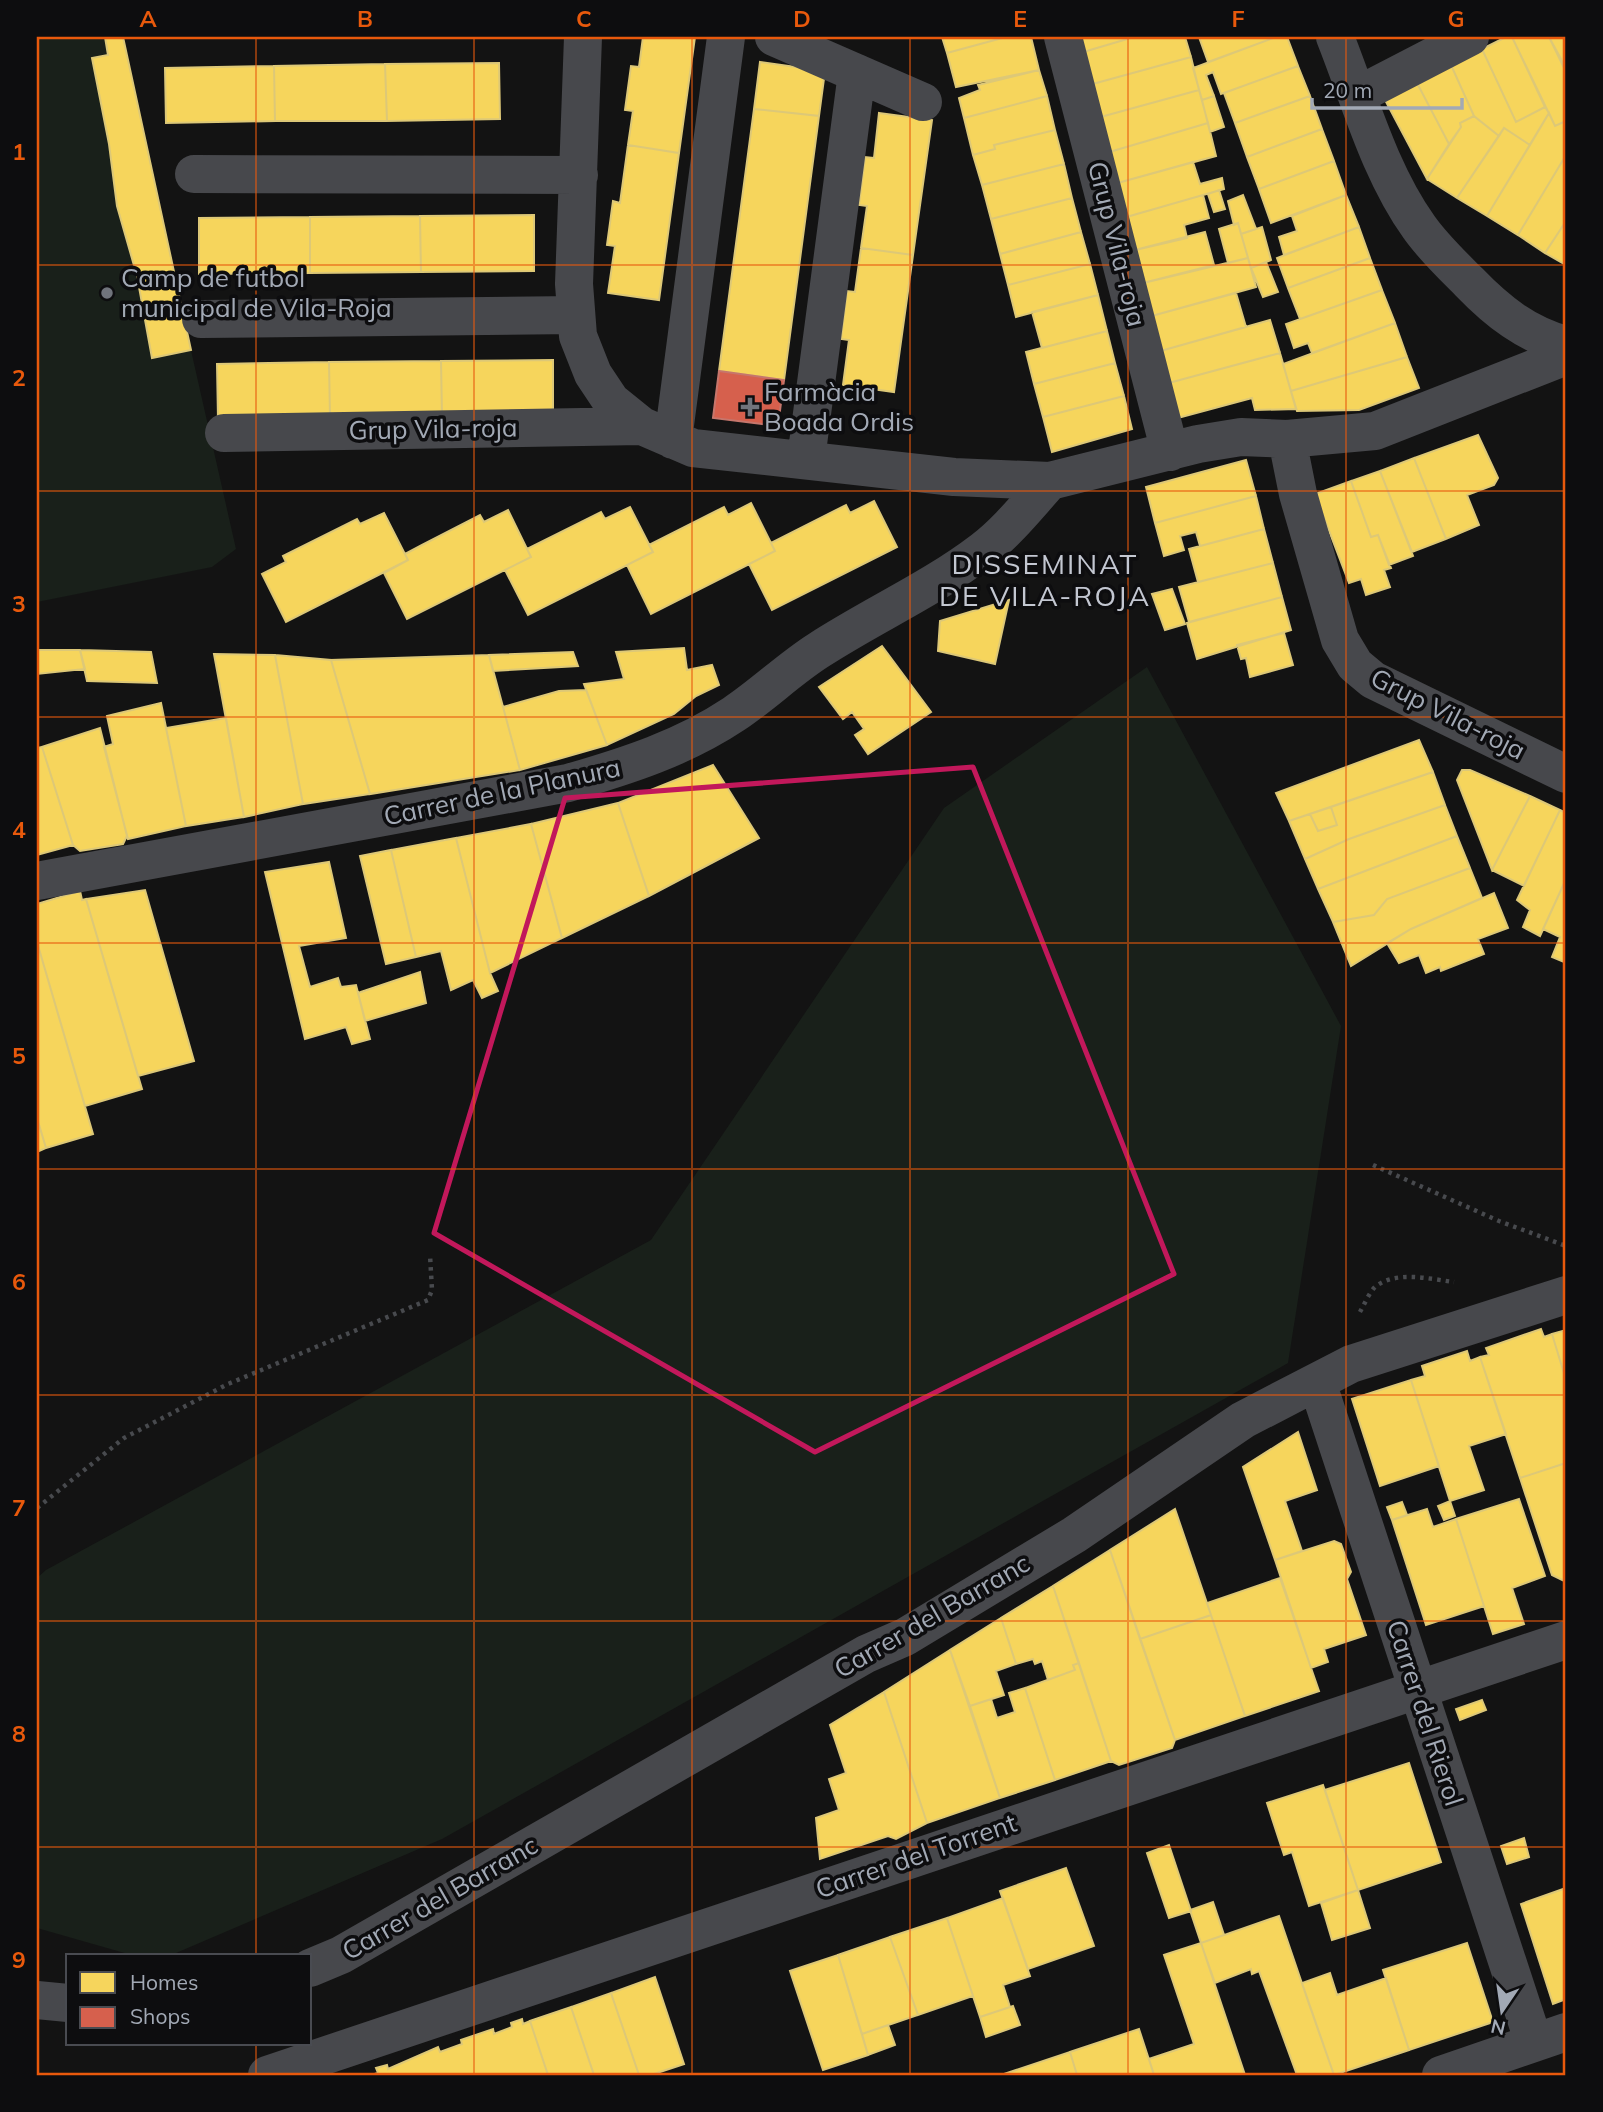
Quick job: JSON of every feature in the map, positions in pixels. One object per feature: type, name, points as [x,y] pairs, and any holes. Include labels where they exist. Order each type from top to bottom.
[{"type":"street","name":"Grup Vila-roja","points":[[583,37],[574,284],[578,336],[593,374],[611,401],[658,433],[693,448],[954,477],[1050,481],[1241,437],[1287,439],[1375,431],[1558,346]]},
{"type":"street","points":[[658,433],[726,37]]},
{"type":"street","points":[[774,37],[923,102]]},
{"type":"street","name":"Grup Vila-roja","points":[[1063,37],[1170,452]]},
{"type":"street","name":"Grup Vila-roja","points":[[1335,37],[1372,137],[1418,227],[1483,296],[1513,322],[1558,346]]},
{"type":"street","points":[[1358,95],[1470,37]]},
{"type":"street","points":[[806,459],[857,73]]},
{"type":"street","points":[[194,174],[579,175]]},
{"type":"street","points":[[201,319],[576,315]]},
{"type":"street","name":"Grup Vila-roja","points":[[224,433],[658,433]]},
{"type":"street","name":"Grup Vila-roja","points":[[1287,439],[1298,494],[1339,640],[1356,665],[1373,680],[1566,774]]},
{"type":"street","name":"Carrer de la Planura","points":[[37,881],[568,783],[638,763],[692,739],[735,713],[807,657],[863,622],[910,598],[985,549],[1050,481]]},
{"type":"street","name":"Carrer del Barranc","points":[[312,1967],[341,1955],[866,1654],[905,1637],[1074,1535],[1243,1420],[1351,1364],[1566,1295]]},
{"type":"street","name":"Carrer del Rierol","points":[[1317,1382],[1417,1689],[1550,2037]]},
{"type":"street","name":"Carrer del Torrent","points":[[267,2075],[1566,1640]]},
{"type":"street","points":[[37,2000],[66,2003]]},
{"type":"street","points":[[1441,2075],[1550,2037]]},
{"type":"path","points":[[1373,1164],[1499,1221],[1566,1246]]},
{"type":"path","points":[[37,1508],[124,1438],[228,1384],[428,1300],[432,1290],[430,1255]]},
{"type":"highlighted area","points":[[973,767],[1174,1274],[815,1452],[434,1233],[565,798]]},
{"type":"shaded area","name":"Camp de futbol municipal de Vila-Roja","points":[[37,37],[120,37],[236,549],[212,567],[37,602]]},
{"type":"shaded area","points":[[1147,667],[1341,1026],[1288,1363],[442,1839],[174,1954],[128,1954],[37,1928],[37,1578],[46,1570],[651,1240],[944,808]]},
{"type":"building: Homes","points":[[105,37],[123,37],[191,350],[152,358],[137,276],[117,206],[109,144],[92,58],[108,55]]},
{"type":"building: Homes","points":[[643,37],[695,37],[679,153],[628,145],[633,111],[625,110],[631,66],[639,67]]},
{"type":"building: Homes","points":[[942,37],[1006,37],[947,53]]},
{"type":"building: Homes","points":[[1006,37],[1031,37],[1039,70],[956,87],[947,53]]},
{"type":"building: Homes","points":[[1076,37],[1134,37],[1080,53]]},
{"type":"building: Homes","points":[[1134,37],[1185,37],[1191,57],[1089,85],[1080,53]]},
{"type":"building: Homes","points":[[1199,37],[1276,37],[1208,62]]},
{"type":"building: Homes","points":[[1276,37],[1287,37],[1298,66],[1221,94],[1213,72],[1206,75],[1214,96],[1202,100],[1193,68]]},
{"type":"building: Homes","points":[[1506,37],[1512,37],[1545,107],[1516,122],[1482,49]]},
{"type":"building: Homes","points":[[1512,37],[1549,37],[1566,72],[1566,121],[1555,126]]},
{"type":"building: Homes","points":[[1549,37],[1566,37],[1566,72],[1561,59]]},
{"type":"building: Homes","points":[[1482,49],[1516,122],[1545,107],[1549,113],[1530,145],[1504,128],[1499,136],[1474,116],[1451,65]]},
{"type":"building: Homes","points":[[1191,57],[1199,90],[1097,118],[1089,85]]},
{"type":"building: Homes","points":[[760,62],[825,71],[819,116],[754,109]]},
{"type":"building: Homes","points":[[499,63],[500,119],[387,121],[385,64]]},
{"type":"building: Homes","points":[[385,64],[387,121],[275,121],[274,66]]},
{"type":"building: Homes","points":[[1451,65],[1474,116],[1460,123],[1461,127],[1449,144],[1417,83]]},
{"type":"building: Homes","points":[[274,66],[275,121],[166,123],[165,68]]},
{"type":"building: Homes","points":[[1298,66],[1310,96],[1235,123],[1224,93]]},
{"type":"building: Homes","points":[[1039,70],[1047,96],[964,118],[959,98],[980,90],[978,85]]},
{"type":"building: Homes","points":[[1417,83],[1449,144],[1427,179],[1385,100]]},
{"type":"building: Homes","points":[[1199,90],[1208,123],[1106,153],[1097,118]]},
{"type":"building: Homes","points":[[1047,96],[1055,130],[994,145],[995,149],[973,155],[964,118]]},
{"type":"building: Homes","points":[[1214,96],[1224,127],[1210,132],[1202,100]]},
{"type":"building: Homes","points":[[1310,96],[1322,129],[1247,157],[1235,123]]},
{"type":"building: Homes","points":[[754,109],[819,116],[784,380],[719,371]]},
{"type":"building: Homes","points":[[879,113],[932,120],[913,255],[861,248],[867,206],[859,205],[865,157],[874,158]]},
{"type":"building: Homes","points":[[1549,113],[1555,126],[1566,121],[1566,155],[1518,235],[1487,216]]},
{"type":"building: Homes","points":[[1474,116],[1499,136],[1457,198],[1427,179],[1461,127],[1460,123]]},
{"type":"building: Homes","points":[[1208,123],[1216,156],[1114,184],[1106,153]]},
{"type":"building: Homes","points":[[1504,128],[1530,145],[1487,216],[1457,198]]},
{"type":"building: Homes","points":[[1322,129],[1334,161],[1259,189],[1247,157]]},
{"type":"building: Homes","points":[[1055,130],[1064,164],[982,185],[973,155],[995,149],[994,145]]},
{"type":"building: Homes","points":[[628,145],[679,153],[659,300],[608,293],[615,246],[607,245],[613,201],[620,203]]},
{"type":"building: Homes","points":[[1566,155],[1566,221],[1545,253],[1518,235]]},
{"type":"building: Homes","points":[[1334,161],[1346,195],[1271,223],[1259,189]]},
{"type":"building: Homes","points":[[1193,162],[1200,184],[1222,178],[1224,189],[1123,218],[1114,184]]},
{"type":"building: Homes","points":[[1064,164],[1072,198],[991,219],[982,185]]},
{"type":"building: Homes","points":[[1219,190],[1225,209],[1214,212],[1208,194]]},
{"type":"building: Homes","points":[[1203,195],[1209,218],[1184,225],[1187,238],[1131,251],[1123,218]]},
{"type":"building: Homes","points":[[1243,195],[1256,229],[1241,234],[1238,223],[1234,225],[1228,201]]},
{"type":"building: Homes","points":[[1346,195],[1359,227],[1284,255],[1279,237],[1297,231],[1292,216]]},
{"type":"building: Homes","points":[[1072,198],[1081,232],[1000,254],[991,219]]},
{"type":"building: Homes","points":[[534,215],[534,271],[421,272],[420,216]]},
{"type":"building: Homes","points":[[420,216],[421,272],[310,273],[310,217]]},
{"type":"building: Homes","points":[[310,217],[310,273],[199,274],[199,218]]},
{"type":"building: Homes","points":[[1566,221],[1566,265],[1545,253]]},
{"type":"building: Homes","points":[[1238,223],[1248,258],[1228,263],[1219,229]]},
{"type":"building: Homes","points":[[1262,227],[1271,260],[1251,268],[1241,234]]},
{"type":"building: Homes","points":[[1359,227],[1370,258],[1288,288],[1277,258]]},
{"type":"building: Homes","points":[[1081,232],[1090,264],[1008,285],[1000,254]]},
{"type":"building: Homes","points":[[1205,232],[1214,265],[1139,284],[1131,251]]},
{"type":"building: Homes","points":[[861,248],[913,255],[894,392],[843,385],[849,340],[841,339],[847,291],[855,292]]},
{"type":"building: Homes","points":[[1248,258],[1256,287],[1148,317],[1139,284]]},
{"type":"building: Homes","points":[[1370,258],[1382,290],[1300,319],[1288,288]]},
{"type":"building: Homes","points":[[1266,262],[1278,292],[1263,297],[1251,268]]},
{"type":"building: Homes","points":[[1090,264],[1098,295],[1016,317],[1008,285]]},
{"type":"building: Homes","points":[[1382,290],[1395,323],[1312,353],[1308,343],[1294,348],[1286,324]]},
{"type":"building: Homes","points":[[1236,293],[1246,327],[1157,352],[1148,317]]},
{"type":"building: Homes","points":[[1098,295],[1107,331],[1042,348],[1032,312]]},
{"type":"building: Homes","points":[[1270,320],[1280,353],[1165,384],[1157,352]]},
{"type":"building: Homes","points":[[1395,323],[1407,357],[1291,391],[1283,364]]},
{"type":"building: Homes","points":[[1107,331],[1115,363],[1034,384],[1026,352]]},
{"type":"building: Homes","points":[[1280,353],[1296,409],[1255,410],[1252,398],[1174,419],[1165,384]]},
{"type":"building: Homes","points":[[1407,357],[1419,388],[1359,410],[1297,411],[1291,391]]},
{"type":"building: Homes","points":[[553,360],[553,415],[442,416],[441,361]]},
{"type":"building: Homes","points":[[441,361],[442,416],[330,418],[329,362]]},
{"type":"building: Homes","points":[[329,362],[330,418],[218,419],[217,364]]},
{"type":"building: Homes","points":[[1115,363],[1124,396],[1043,417],[1034,384]]},
{"type":"building: Homes","points":[[1124,396],[1132,429],[1052,452],[1043,417]]},
{"type":"building: Homes","points":[[1478,435],[1498,478],[1494,485],[1467,495],[1479,525],[1446,539],[1414,458]]},
{"type":"building: Homes","points":[[1414,458],[1446,539],[1412,552],[1380,471]]},
{"type":"building: Homes","points":[[1246,460],[1256,496],[1155,523],[1146,487]]},
{"type":"building: Homes","points":[[1380,471],[1413,556],[1389,565],[1378,535],[1371,537],[1351,481]]},
{"type":"building: Homes","points":[[1351,481],[1371,537],[1378,535],[1391,568],[1384,570],[1390,587],[1366,595],[1361,579],[1349,583],[1315,494]]},
{"type":"building: Homes","points":[[1256,496],[1264,529],[1200,546],[1196,532],[1180,536],[1184,550],[1164,556],[1155,523]]},
{"type":"building: Homes","points":[[874,501],[897,547],[772,610],[749,564],[775,551],[771,543],[846,505],[850,513]]},
{"type":"building: Homes","points":[[751,503],[775,551],[651,614],[627,565],[653,552],[649,545],[724,507],[728,515]]},
{"type":"building: Homes","points":[[630,507],[653,552],[528,615],[505,570],[531,557],[527,549],[601,512],[605,519]]},
{"type":"building: Homes","points":[[508,510],[531,557],[407,619],[384,573],[408,560],[405,554],[480,515],[484,522]]},
{"type":"building: Homes","points":[[384,513],[408,560],[286,622],[262,574],[286,562],[283,556],[357,519],[360,524]]},
{"type":"building: Homes","points":[[1264,529],[1273,563],[1198,582],[1189,549]]},
{"type":"building: Homes","points":[[1273,563],[1282,597],[1189,622],[1179,587]]},
{"type":"building: Homes","points":[[1172,589],[1185,624],[1165,630],[1152,594]]},
{"type":"building: Homes","points":[[1282,597],[1291,630],[1197,659],[1187,623]]},
{"type":"building: Homes","points":[[1009,600],[995,664],[938,651],[940,621]]},
{"type":"building: Homes","points":[[1284,633],[1293,665],[1250,677],[1246,658],[1241,659],[1237,645]]},
{"type":"building: Homes","points":[[882,646],[931,712],[868,754],[855,735],[864,729],[852,712],[843,719],[819,687]]},
{"type":"building: Homes","points":[[684,648],[687,670],[712,665],[719,685],[696,696],[674,714],[607,745],[584,684],[624,679],[616,652]]},
{"type":"building: Homes","points":[[37,650],[80,650],[85,669],[37,674]]},
{"type":"building: Homes","points":[[80,650],[151,652],[157,683],[87,681]]},
{"type":"building: Homes","points":[[573,652],[578,666],[493,671],[489,655]]},
{"type":"building: Homes","points":[[214,654],[275,655],[303,804],[244,817]]},
{"type":"building: Homes","points":[[275,655],[331,660],[370,794],[303,804]]},
{"type":"building: Homes","points":[[489,655],[520,770],[370,794],[331,660]]},
{"type":"building: Homes","points":[[586,690],[607,745],[520,770],[503,707],[559,691]]},
{"type":"building: Homes","points":[[161,703],[186,826],[128,839],[104,747],[113,744],[107,716]]},
{"type":"building: Homes","points":[[226,718],[244,817],[186,826],[166,728]]},
{"type":"building: Homes","points":[[100,728],[127,836],[123,844],[80,851],[73,845],[42,747]]},
{"type":"building: Homes","points":[[1419,740],[1433,772],[1289,821],[1276,793]]},
{"type":"building: Homes","points":[[42,747],[73,845],[37,855],[37,748]]},
{"type":"building: Homes","points":[[713,765],[759,838],[649,896],[618,803]]},
{"type":"building: Homes","points":[[1462,770],[1470,770],[1530,796],[1492,870],[1457,780]]},
{"type":"building: Homes","points":[[1433,772],[1445,805],[1349,839],[1305,859],[1289,821],[1310,814],[1318,831],[1337,825],[1331,807]]},
{"type":"building: Homes","points":[[1530,796],[1560,810],[1524,886],[1492,870]]},
{"type":"building: Homes","points":[[618,803],[649,896],[562,938],[531,824]]},
{"type":"building: Homes","points":[[1445,805],[1457,836],[1318,889],[1305,859],[1349,839]]},
{"type":"building: Homes","points":[[1331,807],[1337,825],[1318,831],[1310,814]]},
{"type":"building: Homes","points":[[1560,810],[1566,813],[1566,879],[1540,936],[1523,927],[1530,910],[1517,900]]},
{"type":"building: Homes","points":[[531,824],[562,938],[490,973],[456,838]]},
{"type":"building: Homes","points":[[1457,836],[1470,868],[1387,899],[1374,915],[1333,922],[1318,889]]},
{"type":"building: Homes","points":[[456,838],[490,973],[498,991],[482,998],[473,980],[451,990],[441,951],[416,957],[391,850]]},
{"type":"building: Homes","points":[[391,850],[416,957],[386,964],[360,856]]},
{"type":"building: Homes","points":[[329,862],[346,938],[299,946],[310,987],[338,978],[341,987],[356,985],[370,1039],[352,1044],[346,1027],[305,1039],[265,872]]},
{"type":"building: Homes","points":[[1470,868],[1482,898],[1411,929],[1351,966],[1333,922],[1374,915],[1387,899]]},
{"type":"building: Homes","points":[[1566,879],[1564,962],[1552,957],[1560,937],[1543,929]]},
{"type":"building: Homes","points":[[145,890],[194,1061],[138,1076],[86,899]]},
{"type":"building: Homes","points":[[80,891],[82,900],[86,899],[142,1089],[85,1106],[37,942],[37,904]]},
{"type":"building: Homes","points":[[1494,893],[1508,928],[1478,939],[1484,954],[1441,971],[1440,967],[1426,973],[1419,955],[1399,963],[1387,943],[1411,929]]},
{"type":"building: Homes","points":[[37,942],[93,1134],[46,1148],[37,1118]]},
{"type":"building: Homes","points":[[420,972],[426,1003],[365,1021],[358,993]]},
{"type":"building: Homes","points":[[37,1118],[46,1148],[37,1152]]},
{"type":"building: Homes","points":[[1541,1329],[1544,1337],[1552,1334],[1566,1380],[1566,1463],[1520,1478],[1480,1357],[1489,1355],[1486,1348]]},
{"type":"building: Homes","points":[[1566,1330],[1566,1380],[1552,1334]]},
{"type":"building: Homes","points":[[1467,1351],[1470,1361],[1480,1357],[1506,1434],[1469,1446],[1484,1490],[1450,1501],[1411,1380],[1425,1376],[1422,1366]]},
{"type":"building: Homes","points":[[1411,1380],[1439,1466],[1380,1486],[1352,1399]]},
{"type":"building: Homes","points":[[1298,1432],[1317,1490],[1285,1501],[1302,1551],[1275,1560],[1243,1467]]},
{"type":"building: Homes","points":[[1566,1463],[1564,1581],[1552,1575],[1520,1478]]},
{"type":"building: Homes","points":[[1519,1499],[1545,1576],[1512,1588],[1524,1624],[1493,1634],[1456,1519]]},
{"type":"building: Homes","points":[[1450,1501],[1455,1516],[1444,1520],[1438,1506]]},
{"type":"building: Homes","points":[[1402,1502],[1407,1515],[1392,1520],[1387,1507]]},
{"type":"building: Homes","points":[[1175,1509],[1211,1615],[1140,1639],[1110,1550]]},
{"type":"building: Homes","points":[[1427,1509],[1433,1527],[1456,1519],[1484,1606],[1426,1625],[1392,1520]]},
{"type":"building: Homes","points":[[1334,1541],[1341,1544],[1351,1572],[1347,1579],[1366,1635],[1324,1649],[1328,1662],[1311,1668],[1275,1560]]},
{"type":"building: Homes","points":[[1110,1550],[1175,1740],[1172,1748],[1119,1765],[1111,1761],[1053,1586]]},
{"type":"building: Homes","points":[[1280,1578],[1319,1691],[1245,1716],[1207,1603]]},
{"type":"building: Homes","points":[[1053,1586],[1079,1663],[1073,1665],[1075,1670],[1048,1680],[1042,1661],[1035,1664],[1033,1659],[1016,1664],[1001,1618]]},
{"type":"building: Homes","points":[[1211,1615],[1245,1716],[1175,1740],[1140,1639]]},
{"type":"building: Homes","points":[[1001,1618],[1016,1664],[996,1671],[1004,1695],[970,1706],[950,1650]]},
{"type":"building: Homes","points":[[950,1650],[1000,1798],[927,1823],[884,1692]]},
{"type":"building: Homes","points":[[1079,1663],[1111,1761],[1055,1780],[1025,1688],[1075,1670],[1073,1665]]},
{"type":"building: Homes","points":[[1025,1688],[1055,1780],[1000,1798],[970,1706],[991,1699],[997,1718],[1015,1712],[1009,1693]]},
{"type":"building: Homes","points":[[884,1692],[927,1823],[896,1839],[888,1836],[820,1859],[816,1818],[839,1810],[829,1779],[846,1773],[830,1725]]},
{"type":"building: Homes","points":[[1482,1700],[1486,1710],[1460,1720],[1456,1709]]},
{"type":"building: Homes","points":[[1409,1763],[1441,1862],[1358,1890],[1325,1790]]},
{"type":"building: Homes","points":[[1323,1785],[1358,1890],[1309,1906],[1292,1852],[1284,1855],[1267,1803]]},
{"type":"building: Homes","points":[[1524,1838],[1529,1857],[1507,1864],[1501,1846]]},
{"type":"building: Homes","points":[[1169,1845],[1191,1911],[1169,1918],[1147,1853]]},
{"type":"building: Homes","points":[[1066,1868],[1094,1946],[1028,1969],[1000,1891]]},
{"type":"building: Homes","points":[[1566,1888],[1566,1999],[1553,2004],[1521,1904]]},
{"type":"building: Homes","points":[[1358,1890],[1370,1928],[1332,1940],[1321,1903]]},
{"type":"building: Homes","points":[[1003,1898],[1030,1976],[1003,1985],[1010,2007],[980,2017],[947,1918]]},
{"type":"building: Homes","points":[[1213,1902],[1224,1935],[1201,1943],[1190,1910]]},
{"type":"building: Homes","points":[[1279,1916],[1334,2075],[1297,2075],[1259,1971],[1252,1974],[1251,1969],[1215,1983],[1201,1943]]},
{"type":"building: Homes","points":[[947,1918],[973,1996],[918,2015],[890,1937]]},
{"type":"building: Homes","points":[[890,1937],[918,2015],[862,2034],[838,1955]]},
{"type":"building: Homes","points":[[1201,1943],[1245,2075],[1154,2075],[1149,2059],[1194,2044],[1164,1955]]},
{"type":"building: Homes","points":[[1467,1943],[1493,2022],[1409,2050],[1383,1970]]},
{"type":"building: Homes","points":[[838,1955],[868,2055],[823,2070],[790,1971]]},
{"type":"building: Homes","points":[[1330,1973],[1337,1995],[1386,1978],[1409,2050],[1334,2075],[1302,1983]]},
{"type":"building: Homes","points":[[655,1977],[684,2064],[651,2075],[639,2075],[611,1993]]},
{"type":"building: Homes","points":[[611,1993],[639,2075],[594,2075],[571,2007]]},
{"type":"building: Homes","points":[[1013,2006],[1020,2025],[986,2037],[980,2017]]},
{"type":"building: Homes","points":[[571,2007],[594,2075],[548,2075],[530,2021]]},
{"type":"building: Homes","points":[[522,2019],[523,2024],[530,2021],[548,2075],[371,2075],[378,2073],[376,2068],[387,2065],[388,2069],[438,2047],[440,2052],[462,2044],[461,2040],[493,2029],[494,2034],[512,2027],[511,2023]]},
{"type":"building: Homes","points":[[888,2025],[895,2045],[868,2055],[862,2034]]},
{"type":"building: Homes","points":[[1139,2029],[1154,2075],[1077,2075],[1070,2052]]},
{"type":"building: Homes","points":[[1070,2052],[1077,2075],[1001,2075]]},
{"type":"building: Shops","points":[[719,371],[784,380],[778,426],[713,418]]},
{"type":"place","name":"Camp de futbol municipal de Vila-Roja","points":[[107,293]]},
{"type":"place","name":"Farmàcia Boada Ordis","points":[[750,407]]},
{"type":"district","name":"DISSEMINAT DE VILA-ROJA","points":[[1045,580]]}]
